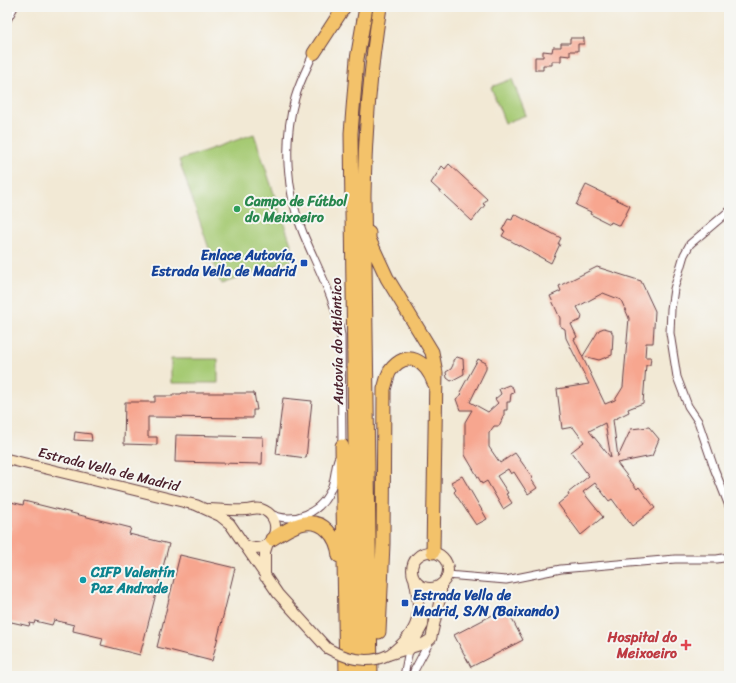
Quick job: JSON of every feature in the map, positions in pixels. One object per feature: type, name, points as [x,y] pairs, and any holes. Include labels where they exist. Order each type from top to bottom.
[{"type":"highway","points":[[314,52],[344,7]]},
{"type":"highway","name":"Autovía do Atlántico","points":[[358,676],[351,133],[357,59],[366,7]]},
{"type":"highway","name":"Autovía do Atlántico","points":[[371,676],[364,196],[365,134],[371,60],[380,7]]},
{"type":"highway","points":[[364,196],[370,239],[387,278],[432,352],[435,361],[436,387],[432,552]]},
{"type":"highway","points":[[380,676],[379,621],[383,544],[384,389],[389,372],[396,364],[413,360],[421,362],[430,371],[436,387]]},
{"type":"highway","points":[[342,446],[346,676]]},
{"type":"highway","points":[[270,541],[294,526],[303,523],[312,522],[324,526],[330,532],[338,548],[340,572],[345,589]]},
{"type":"main road","name":"Estrada Vella de Madrid","points":[[7,459],[205,509],[220,516],[230,524],[278,594],[327,648],[350,658],[365,661],[381,659],[388,655],[406,641],[418,620],[420,604]]},
{"type":"main road","name":"Estrada Vella de Madrid","points":[[205,509],[247,510],[257,508],[267,512]]},
{"type":"main road","points":[[236,534],[236,523],[238,518],[247,510]]},
{"type":"main road","points":[[265,577],[265,552],[275,528],[274,522],[267,512]]},
{"type":"main road","points":[[244,545],[256,548],[270,541]]},
{"type":"main road","points":[[431,639],[441,594],[441,584],[447,575],[445,560],[442,556],[432,552],[427,552],[417,557],[412,567],[414,578],[421,585],[426,587],[441,584]]},
{"type":"main road","name":"Estrada Vella de Madrid","points":[[409,650],[423,625],[424,613],[420,604],[414,578]]},
{"type":"main road","name":"Estrada Vella de Madrid","points":[[388,655],[409,650],[431,639]]},
{"type":"street","points":[[7,20],[14,7]]},
{"type":"street","points":[[267,512],[284,519],[296,518],[312,512],[323,503],[332,487],[342,446],[341,335],[338,317],[332,297],[303,232],[295,209],[288,158],[289,133],[295,99],[314,52],[337,7]]},
{"type":"street","points":[[729,211],[690,244],[684,254],[674,289],[671,309],[670,334],[677,377],[688,406],[698,421],[729,506]]},
{"type":"street","points":[[447,575],[506,580],[561,569],[675,559],[717,559],[729,557]]},
{"type":"street","points":[[414,676],[414,671],[431,639]]},
{"type":"street","points":[[404,676],[409,650]]},
{"type":"green space","points":[[512,79],[526,115],[505,123],[491,87]]},
{"type":"green space","name":"Campo de Fútbol do Meixoeiro","points":[[254,134],[296,259],[221,284],[179,160]]},
{"type":"green space","points":[[171,359],[218,359],[218,383],[171,383]]},
{"type":"building","points":[[570,38],[584,38],[584,44],[578,44],[578,51],[570,51],[570,56],[561,55],[561,61],[552,61],[552,65],[543,65],[543,70],[535,70],[535,57],[543,57],[543,51],[552,52],[553,47],[561,47],[561,43],[570,43]]},
{"type":"building","points":[[449,164],[487,199],[483,204],[485,205],[472,221],[431,183],[442,166],[445,169]]},
{"type":"building","points":[[586,185],[630,206],[620,226],[611,222],[610,224],[590,214],[591,212],[576,205]]},
{"type":"building","points":[[514,214],[561,238],[558,244],[560,244],[551,263],[502,236],[505,231],[502,230],[508,219],[512,220]]},
{"type":"building","points":[[597,267],[641,281],[655,311],[653,343],[646,343],[645,357],[651,357],[650,365],[646,365],[643,403],[628,409],[629,412],[613,420],[618,457],[631,429],[649,427],[659,439],[652,456],[617,463],[637,489],[639,487],[655,508],[632,526],[612,499],[609,501],[595,483],[583,492],[603,517],[581,535],[558,504],[569,495],[568,493],[589,476],[571,452],[584,442],[573,427],[562,429],[557,389],[589,384],[566,338],[565,329],[560,326],[560,318],[550,296],[561,291],[559,286]],"holes":[[[603,293],[621,300],[629,318],[623,387],[615,400],[605,404],[574,339],[577,337],[571,324],[581,320],[582,316],[577,307]],[[605,423],[611,458],[589,431]]]},
{"type":"building","points":[[604,328],[611,330],[613,335],[612,355],[599,360],[583,356],[599,330]]},
{"type":"building","points":[[457,357],[463,359],[464,374],[451,381],[447,378],[446,372],[451,369],[453,360]]},
{"type":"building","points":[[478,359],[486,363],[486,369],[470,402],[488,412],[498,403],[495,399],[501,394],[499,389],[509,385],[513,388],[514,393],[511,394],[510,402],[507,402],[507,410],[504,410],[504,415],[499,426],[494,426],[489,433],[489,447],[500,463],[515,453],[533,478],[531,479],[537,488],[528,494],[514,472],[511,474],[508,469],[497,476],[508,493],[506,494],[512,503],[503,509],[487,481],[482,484],[465,455],[465,422],[472,410],[460,410],[456,399],[462,394],[460,392]]},
{"type":"building","points":[[254,393],[257,410],[253,410],[253,418],[148,417],[148,437],[157,437],[157,445],[124,444],[125,402],[155,402],[155,396],[173,396],[173,394]]},
{"type":"building","points":[[283,398],[312,401],[306,458],[276,454]]},
{"type":"building","points":[[75,432],[91,434],[92,441],[74,440]]},
{"type":"building","points":[[176,435],[263,437],[262,464],[175,462]]},
{"type":"building","points":[[462,476],[487,519],[476,525],[454,492],[456,490],[451,482]]},
{"type":"building","name":"CIFP Valentín Paz Andrade","points":[[24,501],[131,528],[129,534],[169,544],[140,655],[101,645],[103,638],[73,631],[74,625],[54,620],[52,625],[35,621],[34,624],[30,623],[29,626],[7,621],[7,545],[11,527],[7,526],[7,504],[10,505],[11,502],[23,505]]},
{"type":"building","points":[[180,555],[235,568],[212,661],[157,647]]},
{"type":"building","points":[[506,608],[523,640],[471,667],[454,635]]},
{"type":"place","name":"Campo de Fútbol do Meixoeiro","points":[[237,209]]},
{"type":"place","name":"Enlace Autovía, Estrada Vella de Madrid","points":[[304,263]]},
{"type":"place","name":"CIFP Valentín Paz Andrade","points":[[83,580]]},
{"type":"place","name":"Estrada Vella de Madrid, S/N (Baixando)","points":[[405,603]]},
{"type":"place","name":"Hospital do Meixoeiro","points":[[686,645]]}]
